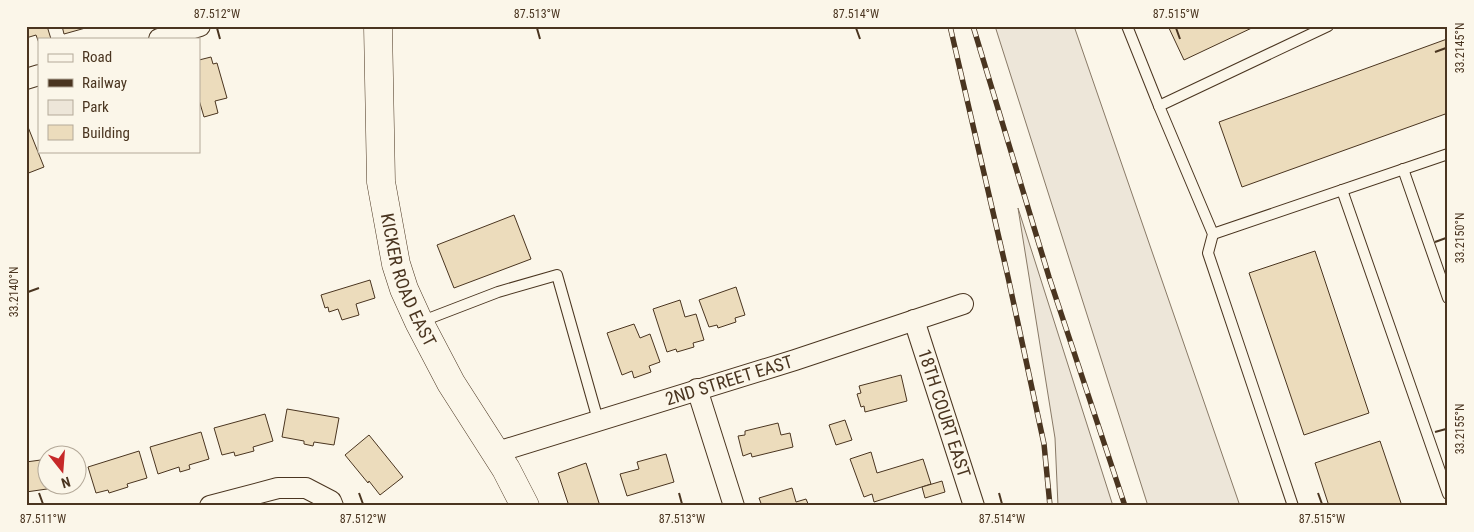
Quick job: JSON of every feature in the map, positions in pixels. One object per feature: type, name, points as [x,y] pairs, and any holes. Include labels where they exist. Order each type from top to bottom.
[{"type":"main road","name":"KICKER ROAD EAST","points":[[378,26],[381,182],[396,264],[404,289],[419,322],[451,383],[520,494],[525,506]]},
{"type":"street","points":[[162,38],[200,26]]},
{"type":"street","points":[[26,79],[38,75]]},
{"type":"street","name":"2ND STREET EAST","points":[[494,453],[795,360],[963,304]]},
{"type":"street","name":"18TH COURT EAST","points":[[914,320],[974,506]]},
{"type":"street","points":[[697,389],[734,506]]},
{"type":"street","points":[[210,506],[278,488],[306,488],[332,503]]},
{"type":"lane","points":[[1127,26],[1213,234],[1208,253],[1293,506]]},
{"type":"lane","points":[[1159,106],[1328,26]]},
{"type":"lane","points":[[1213,234],[1448,154]]},
{"type":"lane","points":[[1403,168],[1448,298]]},
{"type":"lane","points":[[1342,190],[1448,494]]},
{"type":"lane","points":[[419,322],[498,292],[557,275],[598,420]]},
{"type":"green space","points":[[995,26],[1074,26],[1240,506],[1148,506]]},
{"type":"green space","points":[[1018,208],[1113,506],[1058,506],[1055,438]]},
{"type":"building","points":[[26,26],[47,26],[51,38],[38,38],[38,40],[36,35],[26,38]]},
{"type":"building","points":[[62,26],[89,26],[89,27],[64,34]]},
{"type":"building","points":[[1168,26],[1256,26],[1184,60]]},
{"type":"building","points":[[1447,39],[1448,113],[1242,187],[1219,122]]},
{"type":"building","points":[[211,57],[213,64],[217,63],[227,98],[215,101],[218,113],[204,117],[200,103],[200,60]]},
{"type":"building","points":[[26,122],[44,167],[26,174]]},
{"type":"building","points":[[514,215],[531,259],[454,288],[437,245]]},
{"type":"building","points":[[1315,251],[1369,413],[1304,435],[1249,273]]},
{"type":"building","points":[[370,280],[375,298],[356,304],[359,315],[342,320],[338,309],[329,312],[328,307],[325,308],[321,295]]},
{"type":"building","points":[[736,287],[745,315],[735,318],[736,322],[718,328],[717,325],[709,327],[699,300]]},
{"type":"building","points":[[680,300],[685,317],[696,314],[704,340],[693,343],[694,347],[677,352],[676,349],[667,352],[653,309]]},
{"type":"building","points":[[634,324],[640,338],[650,334],[660,362],[649,366],[651,372],[634,378],[632,371],[622,375],[607,333]]},
{"type":"building","points":[[901,375],[907,401],[865,412],[864,406],[861,407],[857,394],[861,393],[859,386]]},
{"type":"building","points":[[287,409],[339,418],[334,445],[314,442],[313,446],[304,444],[304,441],[282,437]]},
{"type":"building","points":[[265,414],[273,441],[253,447],[254,451],[235,456],[234,452],[222,455],[214,428]]},
{"type":"building","points":[[845,420],[852,440],[836,445],[829,425]]},
{"type":"building","points":[[778,423],[781,435],[790,433],[793,447],[752,457],[751,453],[743,456],[738,436],[745,435],[745,431]]},
{"type":"building","points":[[201,432],[209,459],[189,465],[190,469],[180,472],[179,467],[158,474],[150,447]]},
{"type":"building","points":[[369,435],[403,477],[380,495],[345,455]]},
{"type":"building","points":[[1380,441],[1402,506],[1329,506],[1315,463]]},
{"type":"building","points":[[139,451],[147,478],[127,484],[128,487],[109,493],[108,490],[96,493],[88,467]]},
{"type":"building","points":[[871,452],[877,473],[923,459],[931,484],[874,502],[872,494],[864,497],[850,459]]},
{"type":"building","points":[[666,454],[674,482],[627,496],[620,474],[639,469],[637,462]]},
{"type":"building","points":[[38,460],[38,490],[26,492],[26,462]]},
{"type":"building","points":[[586,463],[600,506],[569,506],[558,473]]},
{"type":"building","points":[[942,481],[945,492],[925,498],[922,487]]},
{"type":"building","points":[[792,488],[796,502],[806,499],[809,506],[762,506],[759,498]]},
{"type":"railway","points":[[950,26],[1008,277],[1044,444],[1050,506]]},
{"type":"railway","points":[[973,26],[1049,277],[1125,506]]}]
